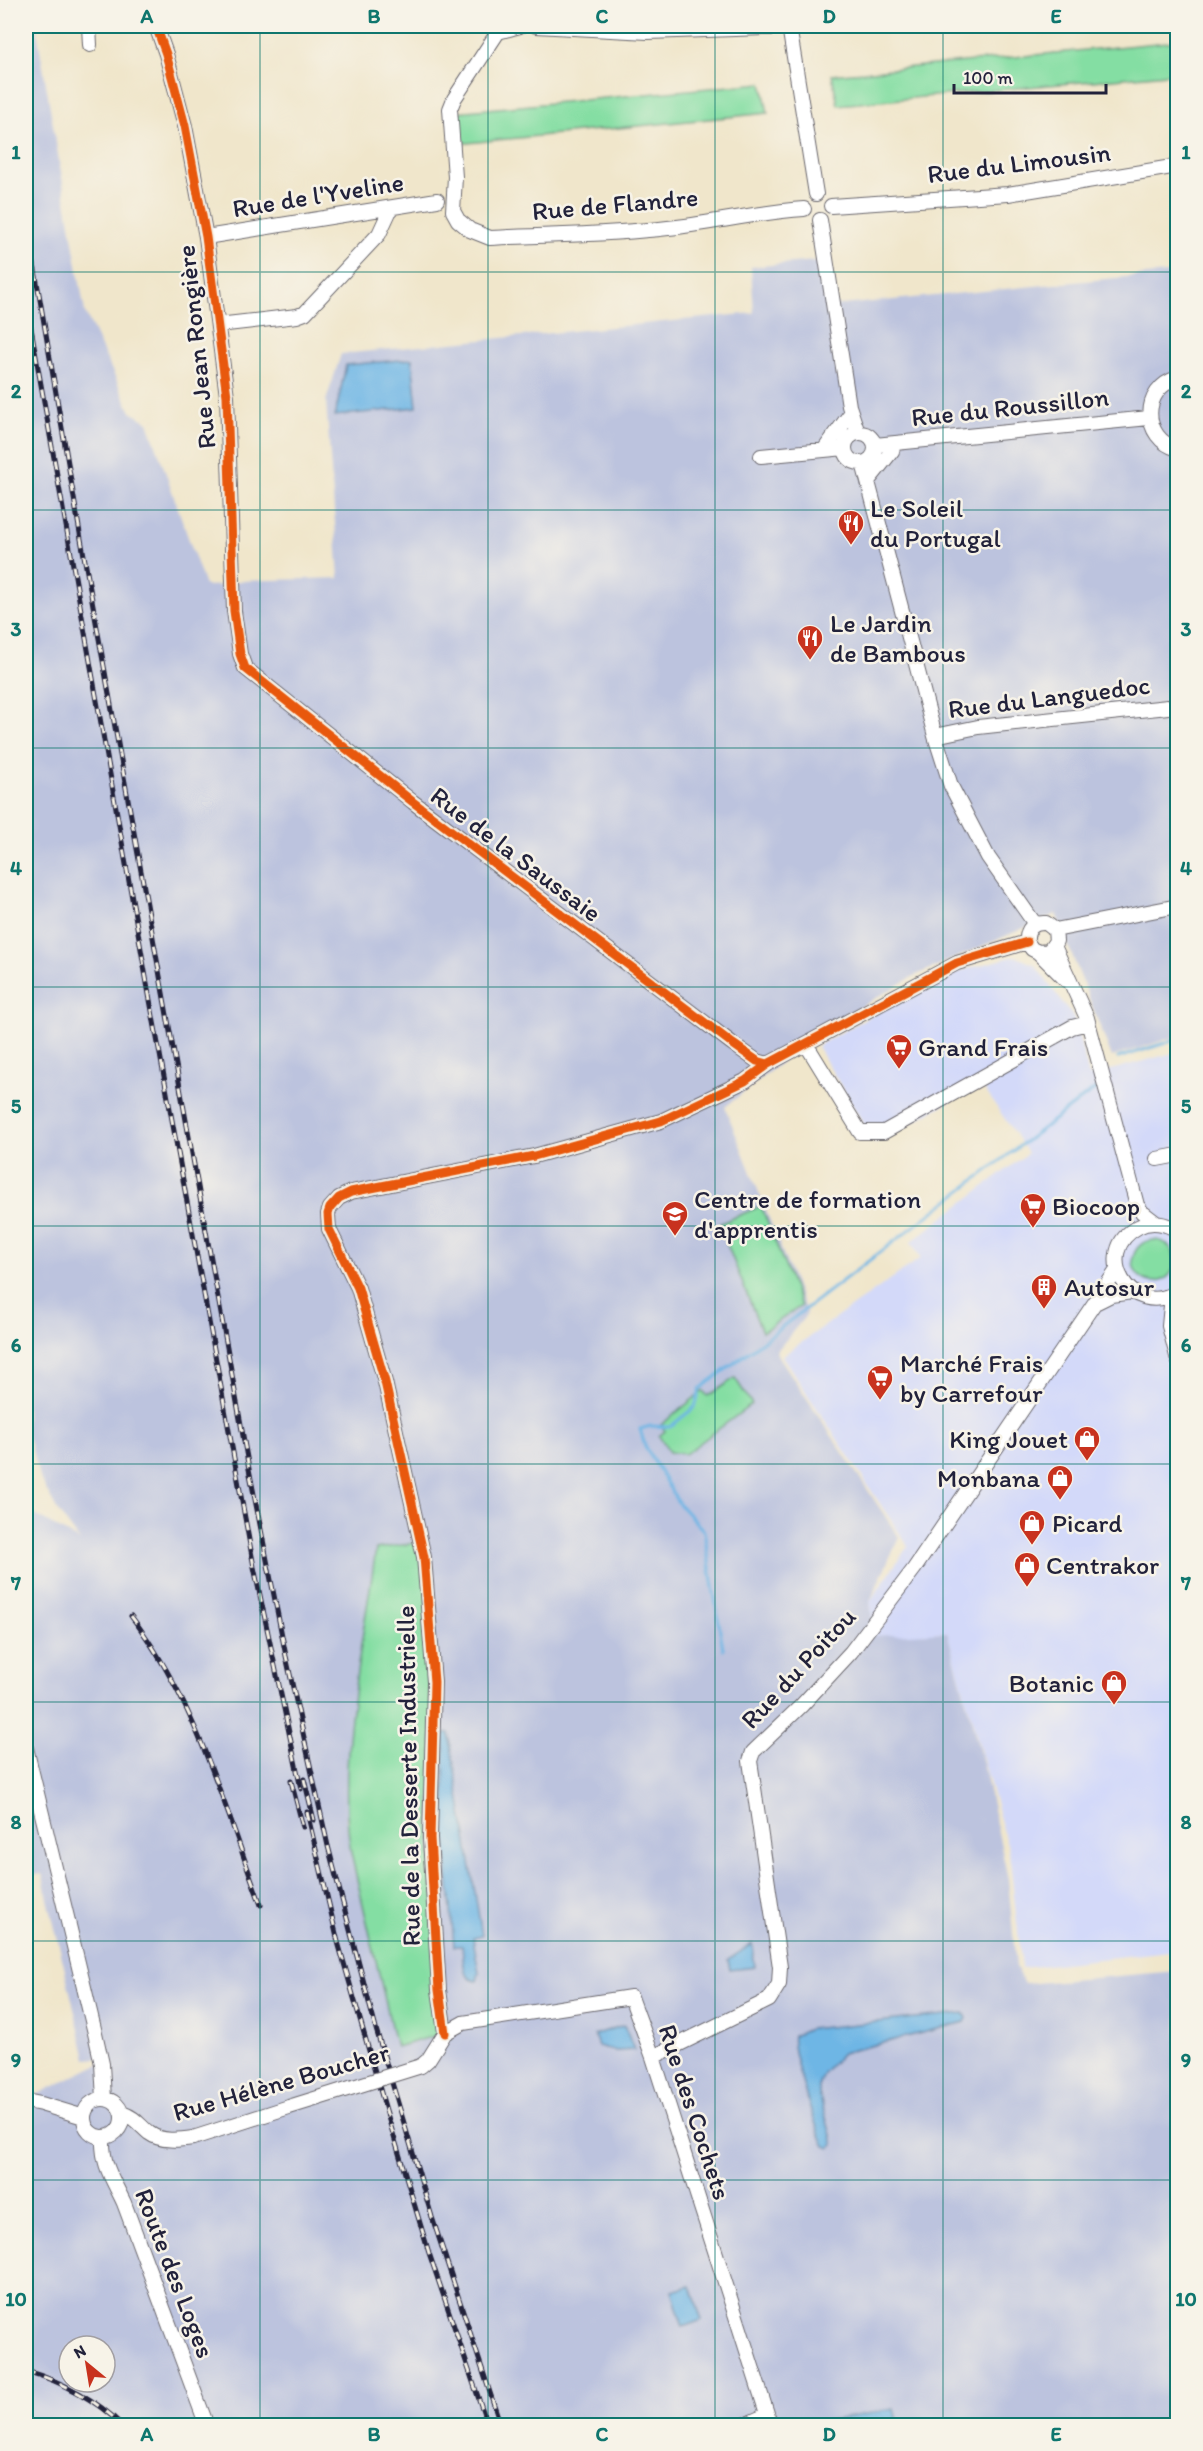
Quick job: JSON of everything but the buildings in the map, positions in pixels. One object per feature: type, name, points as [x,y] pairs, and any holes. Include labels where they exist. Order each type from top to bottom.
[{"type":"street","points":[[89,26],[90,45]]},
{"type":"street","name":"Rue Jean Rongière","points":[[156,26],[185,126],[206,237],[227,396],[234,611],[240,654],[245,668]]},
{"type":"street","points":[[542,26],[623,29],[819,26]]},
{"type":"street","points":[[790,27],[816,194]]},
{"type":"street","name":"Rue de Flandre","points":[[506,28],[454,99],[450,109],[453,211],[458,220],[476,234],[490,238],[669,228],[745,214],[804,209]]},
{"type":"street","name":"Rue du Limousin","points":[[831,206],[998,195],[1178,166]]},
{"type":"street","points":[[816,194],[826,197],[831,206],[827,217],[820,220],[808,217],[804,209],[808,197],[816,194]]},
{"type":"street","name":"Rue de l'Yveline","points":[[206,237],[437,200]]},
{"type":"street","points":[[218,325],[297,316],[305,313],[379,234],[392,208]]},
{"type":"street","points":[[820,220],[851,413],[858,433]]},
{"type":"street","points":[[1178,378],[1158,389],[1151,401],[1149,418],[1153,430],[1163,443],[1178,449]]},
{"type":"street","points":[[824,450],[851,413]]},
{"type":"street","name":"Rue du Roussillon","points":[[875,445],[1149,418]]},
{"type":"street","points":[[845,448],[849,438],[858,433],[869,435],[875,445],[873,456],[863,463]]},
{"type":"street","points":[[868,481],[892,451],[894,444]]},
{"type":"street","points":[[761,456],[845,448]]},
{"type":"street","points":[[845,448],[851,459],[863,463]]},
{"type":"street","points":[[863,463],[943,764],[962,811],[988,857],[1035,924]]},
{"type":"street","name":"Rue de la Saussaie","points":[[245,668],[481,854],[733,1044],[757,1061],[768,1064]]},
{"type":"street","name":"Rue du Languedoc","points":[[935,736],[978,727],[1168,707]]},
{"type":"street","points":[[1055,930],[1178,906]]},
{"type":"street","points":[[1038,952],[1049,951],[1054,946],[1057,936],[1055,930],[1046,923],[1035,924],[1027,933],[1027,942],[1074,988]]},
{"type":"street","name":"Rue de la Desserte Industrielle","points":[[445,2034],[439,1990],[430,1838],[434,1673],[423,1557],[385,1382],[358,1288],[333,1240],[329,1229],[328,1214],[336,1200],[351,1192],[534,1156],[661,1121],[745,1081],[768,1064],[957,963],[1027,942]]},
{"type":"street","points":[[1054,946],[1088,1023],[1137,1204],[1142,1212],[1155,1222],[1178,1231]]},
{"type":"street","points":[[806,1044],[860,1132],[874,1133],[884,1132],[1072,1027],[1088,1023]]},
{"type":"street","points":[[1157,1159],[1178,1155]]},
{"type":"street","points":[[1137,1204],[1131,1230],[1118,1248],[1117,1270],[1122,1282],[1132,1292],[1153,1299],[1175,1293],[1169,1326]]},
{"type":"street","points":[[1131,1230],[1142,1224],[1155,1222]]},
{"type":"street","name":"Rue du Poitou","points":[[654,2057],[761,2005],[776,1992],[780,1967],[750,1761],[753,1752],[826,1679],[914,1569],[1117,1270]]},
{"type":"street","points":[[1097,1302],[1112,1295],[1132,1292]]},
{"type":"street","points":[[1153,1299],[1169,1326],[1178,1360]]},
{"type":"street","points":[[26,1748],[93,2021],[102,2064],[104,2099]]},
{"type":"street","name":"Rue des Cochets","points":[[445,2034],[463,2023],[472,2021],[628,1996],[633,1999],[654,2057],[769,2420]]},
{"type":"street","name":"Rue Hélène Boucher","points":[[122,2113],[135,2118],[150,2134],[157,2137],[178,2140],[193,2138],[421,2066],[428,2060],[445,2034]]},
{"type":"street","points":[[110,2100],[118,2106],[122,2113],[121,2126],[116,2133],[103,2138],[92,2134],[85,2126],[84,2117],[89,2105],[93,2102],[110,2100]]},
{"type":"street","points":[[26,2101],[84,2117]]},
{"type":"street","name":"Route des Loges","points":[[103,2138],[103,2159],[106,2169],[124,2203],[207,2426]]},
{"type":"street","points":[[742,2426],[769,2420]]},
{"type":"shaded area","points":[[26,26],[36,26],[85,312],[131,412],[148,422],[205,586],[229,585],[239,581],[339,578],[326,401],[341,354],[754,313],[751,267],[824,260],[832,306],[1177,272],[1177,1036],[1112,1057],[1056,914],[914,976],[824,1028],[725,1107],[807,1314],[776,1352],[899,1537],[870,1601],[873,1636],[947,1632],[984,1767],[1008,1879],[1016,1966],[1024,1984],[1177,1971],[1177,2425],[26,2425],[26,2100],[113,2057],[86,2059],[42,1874],[26,1876],[26,1510],[80,1541],[57,1510],[41,1480],[26,1431]],"holes":[[[355,1697],[368,1921],[351,1853],[346,1820]]]},
{"type":"shaded area","points":[[1015,956],[1035,965],[1074,1018],[1089,1076],[1177,1052],[1177,1950],[1022,1968],[1009,1851],[947,1632],[873,1637],[870,1601],[908,1546],[782,1356],[921,1258],[911,1242],[1028,1153],[981,1084],[875,1143],[817,1046],[949,974]]},
{"type":"green space","points":[[1177,41],[1177,73],[838,105],[832,75]]},
{"type":"green space","points":[[762,83],[768,113],[458,144],[456,112]]},
{"type":"green space","points":[[761,1206],[801,1306],[762,1332],[719,1224]]},
{"type":"green space","points":[[1154,1240],[1169,1246],[1175,1261],[1169,1276],[1154,1282],[1139,1276],[1133,1261],[1139,1246]]},
{"type":"green space","points":[[735,1378],[752,1404],[685,1454],[669,1452],[659,1436],[665,1431],[661,1425],[703,1391],[708,1396]]},
{"type":"green space","points":[[421,1542],[434,1653],[430,1838],[445,2033],[396,2047],[351,1853],[347,1817],[347,1779],[353,1701],[376,1549]]},
{"type":"water","points":[[412,359],[417,407],[335,416],[346,365]]},
{"type":"water","points":[[449,1733],[482,1936],[473,1938],[479,1973],[477,1981],[468,1977],[463,1962],[462,1946],[454,1946],[445,1839],[444,1734]]},
{"type":"water","points":[[752,1944],[755,1967],[730,1970],[728,1960]]},
{"type":"water","points":[[964,2013],[967,2018],[965,2022],[842,2053],[823,2073],[819,2083],[819,2094],[834,2145],[830,2148],[825,2146],[799,2073],[793,2036],[809,2029]]},
{"type":"water","points":[[624,2025],[634,2050],[616,2051],[598,2046],[594,2035]]},
{"type":"water","points":[[691,2286],[702,2320],[683,2327],[672,2291]]},
{"type":"water","points":[[894,2409],[898,2425],[806,2425]]},
{"type":"waterway","points":[[1118,1058],[1178,1039]]},
{"type":"waterway","points":[[723,1649],[704,1531],[679,1504],[645,1446],[640,1429],[651,1426],[670,1427],[695,1407],[700,1389],[1096,1088]]},
{"type":"railway","points":[[26,218],[81,539],[249,1469],[286,1656],[328,1846],[376,2029],[432,2217],[501,2426]]},
{"type":"railway","points":[[26,300],[150,1000],[254,1567],[301,1789]]},
{"type":"railway","points":[[131,1616],[174,1683],[191,1719],[221,1792],[261,1905]]},
{"type":"railway","points":[[304,1779],[314,1820]]},
{"type":"railway","points":[[291,1781],[303,1827]]},
{"type":"railway","points":[[307,1812],[338,1942],[385,2107],[429,2253],[488,2426]]},
{"type":"railway","points":[[26,2371],[52,2380],[78,2393],[123,2426]]},
{"type":"cycle path","points":[[156,26],[166,54],[185,126],[206,237],[227,396],[234,611],[240,654],[245,668],[413,802],[733,1044],[757,1061],[768,1064]]},
{"type":"cycle path","points":[[445,2033],[439,1990],[430,1838],[434,1682],[424,1557],[385,1382],[358,1288],[329,1229],[330,1208],[339,1198],[351,1192],[534,1156],[661,1121],[745,1081],[768,1064],[957,963],[1027,942]]},
{"type":"place","name":"Le Soleil du Portugal","points":[[851,546]]},
{"type":"place","name":"Le Jardin de Bambous","points":[[810,661]]},
{"type":"place","name":"Grand Frais","points":[[899,1070]]},
{"type":"place","name":"Biocoop","points":[[1033,1229]]},
{"type":"place","name":"Centre de formation d'apprentis","points":[[675,1237]]},
{"type":"place","name":"Autosur","points":[[1044,1310]]},
{"type":"place","name":"Marché Frais by Carrefour","points":[[880,1401]]},
{"type":"place","name":"King Jouet","points":[[1087,1462]]},
{"type":"place","name":"Monbana","points":[[1060,1501]]},
{"type":"place","name":"Picard","points":[[1032,1546]]},
{"type":"place","name":"Centrakor","points":[[1027,1588]]},
{"type":"place","name":"Botanic","points":[[1114,1706]]}]
